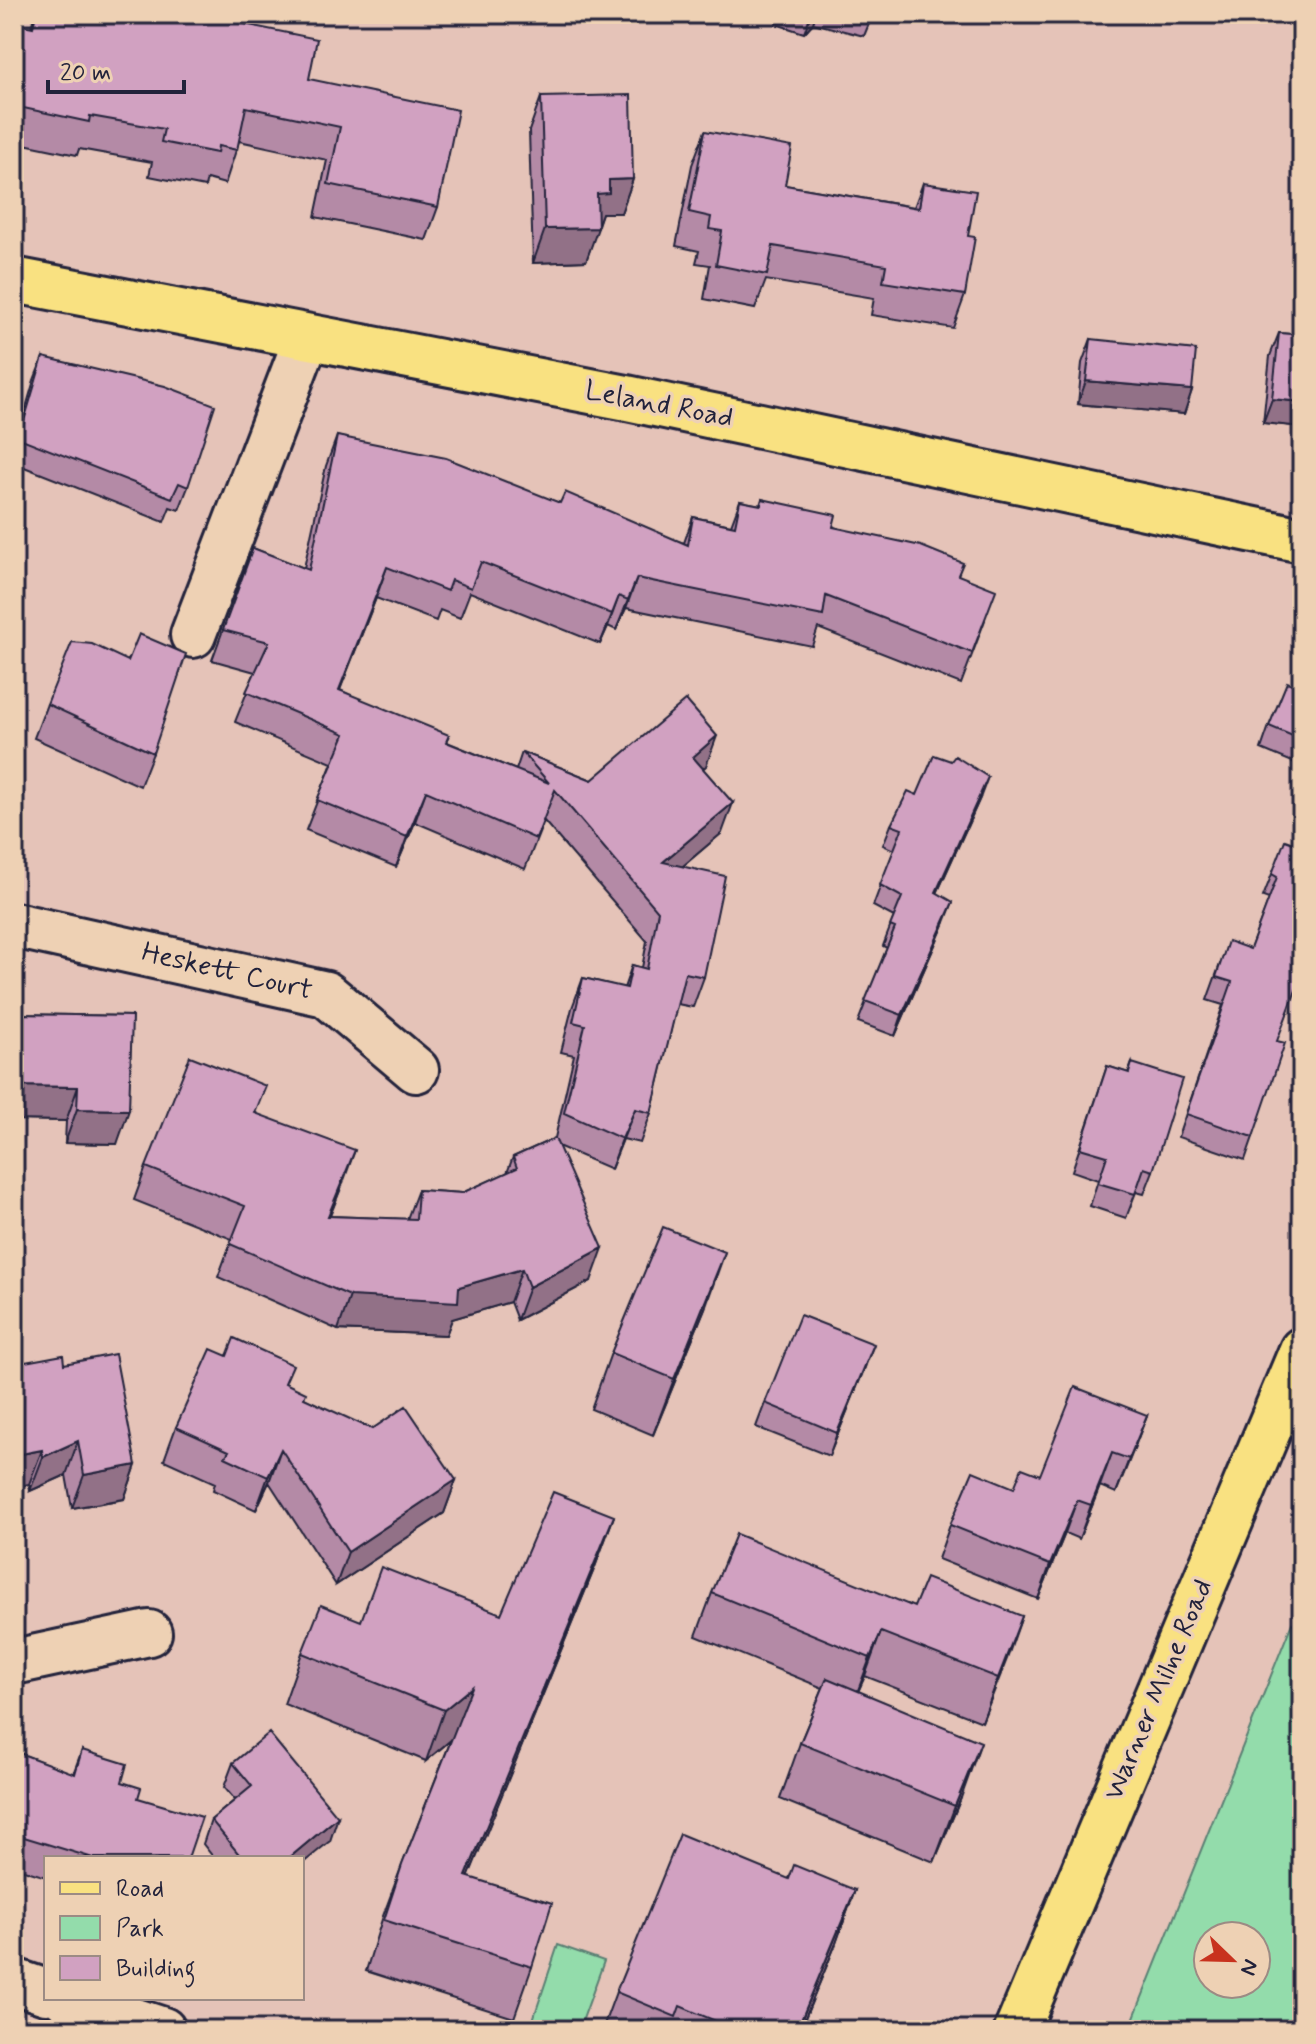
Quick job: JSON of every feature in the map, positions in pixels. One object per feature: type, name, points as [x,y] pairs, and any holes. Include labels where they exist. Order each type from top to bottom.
[{"type":"main road","name":"Leland Road","points":[[14,280],[627,398],[1302,540]]},
{"type":"main road","name":"Warner Milne Road","points":[[1017,2030],[1302,1350]]},
{"type":"street","points":[[193,635],[307,337]]},
{"type":"street","name":"Heskett Court","points":[[14,925],[326,994],[416,1070]]},
{"type":"street","points":[[14,1662],[149,1633]]},
{"type":"street","points":[[14,1981],[44,1991]]},
{"type":"street","points":[[71,2000],[163,2030]]},
{"type":"green space","points":[[1292,1623],[1302,1629],[1302,2030],[1129,2030]]},
{"type":"green space","points":[[558,1945],[604,1961],[579,2030],[530,2029]]},
{"type":"building","points":[[36,14],[195,14],[317,39],[309,79],[458,110],[438,207],[328,184],[340,127],[246,107],[237,150],[218,146],[217,153],[161,142],[164,129],[90,116],[89,122],[14,106],[14,23],[33,27]]},
{"type":"building","points":[[631,95],[633,179],[609,180],[609,193],[597,194],[598,228],[545,229],[541,97]]},
{"type":"building","points":[[705,131],[792,147],[785,185],[919,208],[923,183],[976,191],[968,236],[975,237],[965,295],[883,282],[886,265],[773,246],[767,275],[716,265],[722,231],[709,229],[711,217],[689,212]]},
{"type":"building","points":[[1279,333],[1302,335],[1302,402],[1272,399]]},
{"type":"building","points":[[1091,339],[1196,350],[1192,390],[1086,381]]},
{"type":"building","points":[[43,357],[165,386],[215,405],[188,487],[179,483],[172,498],[19,438]]},
{"type":"building","points":[[337,436],[446,458],[560,503],[565,492],[688,545],[693,517],[735,526],[740,501],[761,505],[762,499],[836,515],[833,527],[921,546],[963,563],[958,575],[996,590],[972,653],[826,596],[823,616],[637,578],[628,600],[619,596],[612,614],[481,562],[471,588],[451,580],[447,591],[387,567],[339,690],[449,735],[446,742],[549,783],[522,752],[592,780],[686,700],[717,736],[693,757],[733,803],[663,862],[725,876],[704,977],[685,973],[651,1113],[635,1109],[622,1139],[564,1113],[585,1025],[573,1022],[583,978],[627,988],[632,965],[647,969],[658,911],[555,790],[536,839],[426,791],[407,837],[317,800],[345,734],[246,692],[269,642],[223,630],[253,548],[309,570]]},
{"type":"building","points":[[139,634],[186,654],[153,753],[47,704],[72,642],[92,644],[128,661]]},
{"type":"building","points":[[1287,682],[1302,688],[1302,740],[1269,726]]},
{"type":"building","points":[[934,755],[951,761],[955,756],[988,777],[936,892],[953,902],[902,1015],[865,1001],[895,928],[890,926],[902,897],[880,885],[902,829],[891,825],[908,791],[917,795]]},
{"type":"building","points":[[1285,840],[1302,846],[1302,929],[1295,948],[1300,950],[1295,964],[1302,966],[1302,974],[1277,1041],[1285,1043],[1253,1137],[1186,1114],[1232,982],[1216,977],[1228,941],[1250,949],[1277,877],[1272,874]]},
{"type":"building","points":[[14,1014],[132,1016],[129,1110],[77,1109],[78,1087],[16,1086]]},
{"type":"building","points":[[190,1056],[266,1086],[255,1113],[355,1150],[328,1216],[416,1219],[418,1190],[462,1193],[517,1168],[513,1157],[555,1138],[603,1248],[529,1287],[522,1269],[459,1287],[458,1302],[350,1296],[230,1244],[245,1206],[146,1167]]},
{"type":"building","points":[[1132,1063],[1182,1079],[1153,1171],[1144,1168],[1135,1194],[1098,1183],[1107,1156],[1080,1148],[1107,1066],[1129,1073]]},
{"type":"building","points":[[663,1227],[725,1252],[674,1379],[611,1353]]},
{"type":"building","points":[[800,1315],[874,1344],[837,1433],[765,1403]]},
{"type":"building","points":[[234,1338],[293,1365],[285,1383],[306,1393],[304,1398],[372,1429],[406,1406],[456,1480],[348,1552],[281,1449],[268,1477],[225,1457],[229,1451],[176,1427],[211,1349],[227,1356]]},
{"type":"building","points":[[115,1354],[136,1465],[84,1475],[78,1441],[43,1457],[42,1450],[16,1455],[14,1364],[63,1355],[64,1364]]},
{"type":"building","points":[[1075,1387],[1147,1415],[1129,1459],[1112,1453],[1091,1505],[1077,1500],[1050,1565],[950,1525],[973,1471],[1014,1488],[1022,1468],[1040,1475]]},
{"type":"building","points":[[553,1492],[614,1516],[466,1876],[552,1903],[532,1967],[384,1920],[402,1865],[472,1687],[444,1710],[302,1653],[321,1605],[361,1621],[381,1567],[501,1614]]},
{"type":"building","points":[[736,1534],[914,1607],[926,1578],[1022,1616],[998,1678],[881,1632],[870,1658],[712,1593]]},
{"type":"building","points":[[827,1678],[981,1742],[955,1806],[800,1743]]},
{"type":"building","points":[[269,1733],[338,1817],[291,1856],[240,1856],[211,1820],[252,1786],[233,1763]]},
{"type":"building","points":[[82,1750],[127,1764],[122,1782],[141,1788],[138,1798],[202,1817],[189,1856],[86,1856],[14,1834],[14,1751],[75,1774]]},
{"type":"building","points":[[680,1834],[789,1879],[794,1865],[855,1890],[797,2030],[737,2030],[680,2006],[676,2017],[616,1992]]}]
